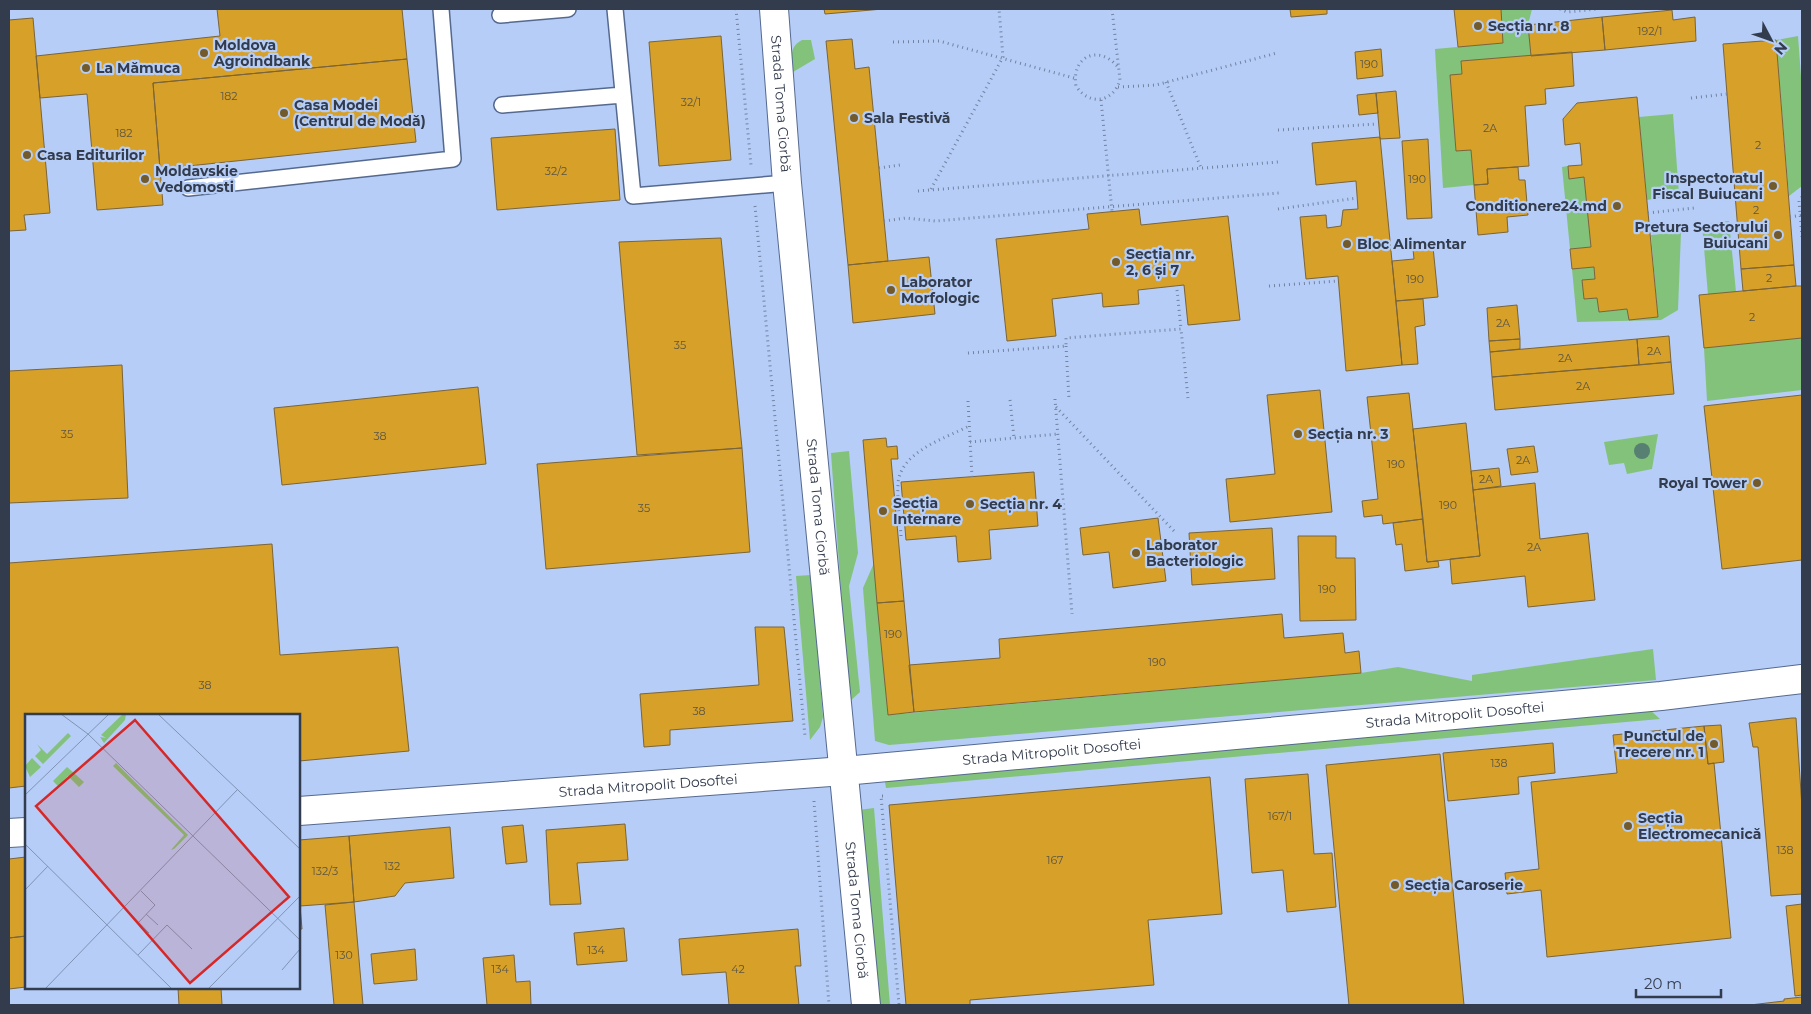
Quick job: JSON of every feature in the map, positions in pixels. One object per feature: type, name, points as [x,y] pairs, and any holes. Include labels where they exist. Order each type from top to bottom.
[{"type":"street","name":"Strada Toma Ciorbă","points":[[774,9],[787,183],[866,1005]]},
{"type":"street","name":"Strada Mitropolit Dosoftei","points":[[300,812],[844,771],[1661,696],[1802,678]]},
{"type":"street","points":[[9,833],[25,832]]},
{"type":"lane","points":[[188,188],[453,159],[441,9]]},
{"type":"lane","points":[[500,15],[568,9]]},
{"type":"lane","points":[[615,9],[633,196],[787,183]]},
{"type":"lane","points":[[502,105],[623,95]]},
{"type":"path","points":[[736,9],[805,736]]},
{"type":"path","points":[[931,190],[1003,57],[998,9]]},
{"type":"path","points":[[1112,9],[1120,80],[1118,86],[1109,97],[1101,100],[1086,98],[1076,86],[1074,78],[1080,63],[1092,55],[1106,57],[1117,66]]},
{"type":"path","points":[[1560,9],[1567,12],[1598,9]]},
{"type":"path","points":[[893,42],[939,41],[1074,78]]},
{"type":"path","points":[[1118,86],[1156,85],[1276,53]]},
{"type":"path","points":[[1166,82],[1201,168]]},
{"type":"path","points":[[1691,98],[1727,94]]},
{"type":"path","points":[[1101,100],[1112,211]]},
{"type":"path","points":[[1278,130],[1377,124]]},
{"type":"path","points":[[918,191],[1278,162]]},
{"type":"path","points":[[879,168],[900,165]]},
{"type":"path","points":[[884,221],[906,218],[935,221],[1279,193]]},
{"type":"path","points":[[1802,197],[1799,201],[1802,238]]},
{"type":"path","points":[[1278,209],[1357,198]]},
{"type":"path","points":[[1648,213],[1694,208]]},
{"type":"path","points":[[1790,217],[1801,215]]},
{"type":"path","points":[[1269,286],[1338,281]]},
{"type":"path","points":[[1177,290],[1188,398]]},
{"type":"path","points":[[1069,399],[1066,338],[1181,328]]},
{"type":"path","points":[[968,353],[1066,346]]},
{"type":"path","points":[[1010,400],[1014,438]]},
{"type":"path","points":[[1055,400],[1072,614]]},
{"type":"path","points":[[968,401],[972,477]]},
{"type":"path","points":[[1055,407],[1174,530]]},
{"type":"path","points":[[902,536],[898,484],[902,468],[914,454],[969,426]]},
{"type":"path","points":[[970,442],[1058,434]]},
{"type":"path","points":[[813,796],[829,1005]]},
{"type":"path","points":[[881,796],[899,1005]]},
{"type":"green space","points":[[1499,9],[1532,9],[1528,25],[1531,56],[1461,61],[1462,74],[1450,76],[1456,150],[1471,150],[1474,185],[1443,188],[1435,49],[1502,43]]},
{"type":"green space","points":[[1798,36],[1802,90],[1802,186],[1789,196],[1776,40]]},
{"type":"green space","points":[[802,40],[811,40],[815,59],[793,72],[793,50]]},
{"type":"green space","points":[[1673,114],[1679,194],[1647,200],[1639,117]]},
{"type":"green space","points":[[1568,166],[1570,179],[1584,177],[1591,247],[1570,249],[1562,167]]},
{"type":"green space","points":[[1729,221],[1736,292],[1708,295],[1702,224]]},
{"type":"green space","points":[[1681,232],[1678,310],[1661,320],[1577,322],[1572,269],[1594,267],[1595,279],[1582,280],[1584,299],[1597,298],[1599,312],[1627,309],[1629,320],[1658,317],[1651,235]]},
{"type":"green space","points":[[1802,338],[1802,390],[1707,401],[1704,348]]},
{"type":"green space","points":[[1658,434],[1652,469],[1627,474],[1624,463],[1609,465],[1604,442]]},
{"type":"green space","points":[[849,451],[858,553],[849,586],[860,692],[849,702],[831,453]]},
{"type":"green space","points":[[874,563],[888,715],[1361,673],[1398,667],[1472,681],[1472,675],[1653,649],[1656,680],[889,745],[875,741],[863,588]]},
{"type":"green space","points":[[811,575],[823,717],[820,727],[810,740],[796,576]]},
{"type":"green space","points":[[1650,710],[1660,719],[886,788],[884,776]]},
{"type":"green space","points":[[874,808],[890,1005],[874,1005],[859,810]]},
{"type":"building","points":[[217,9],[402,9],[407,59],[153,83],[163,205],[97,210],[87,94],[40,98],[36,56],[220,36]]},
{"type":"building","points":[[824,9],[883,9],[825,14]]},
{"type":"building","points":[[1290,9],[1327,9],[1327,14],[1291,17]]},
{"type":"building","name":"Secția nr. 8","points":[[1454,9],[1501,9],[1503,43],[1458,47]]},
{"type":"building","points":[[1672,10],[1673,20],[1695,17],[1696,41],[1605,50],[1602,17]]},
{"type":"building","points":[[1602,17],[1605,50],[1531,56],[1528,25]]},
{"type":"building","name":"Casa Editurilor","points":[[33,18],[50,213],[24,215],[26,230],[9,231],[9,20]]},
{"type":"building","points":[[721,36],[731,160],[659,166],[649,42]]},
{"type":"building","name":"Sala Festivă","points":[[852,39],[855,69],[869,67],[888,261],[848,265],[826,41]]},
{"type":"building","points":[[1776,40],[1794,265],[1741,269],[1723,44]]},
{"type":"building","points":[[1381,49],[1383,76],[1357,79],[1355,52]]},
{"type":"building","points":[[1572,52],[1574,86],[1545,89],[1546,104],[1525,106],[1529,166],[1487,169],[1488,184],[1474,185],[1471,150],[1456,151],[1450,75],[1462,74],[1461,61]]},
{"type":"building","name":"Casa Modei (Centrul de Modă)","points":[[407,59],[416,142],[160,169],[153,83]]},
{"type":"building","points":[[1396,91],[1400,138],[1380,139],[1376,93]]},
{"type":"building","points":[[1376,93],[1378,113],[1359,115],[1357,95]]},
{"type":"building","name":"Conditionere24.md","points":[[1637,97],[1658,317],[1629,320],[1627,309],[1599,312],[1597,298],[1584,299],[1582,280],[1595,279],[1594,267],[1572,269],[1570,249],[1591,247],[1584,177],[1569,179],[1568,166],[1582,165],[1580,143],[1565,145],[1563,119],[1577,103]]},
{"type":"building","points":[[615,129],[620,200],[497,210],[491,138]]},
{"type":"building","name":"Bloc Alimentar","points":[[1380,137],[1402,365],[1346,371],[1338,276],[1306,279],[1300,217],[1326,215],[1327,228],[1341,226],[1343,210],[1358,209],[1356,181],[1316,185],[1312,143]]},
{"type":"building","points":[[1428,139],[1432,218],[1407,219],[1402,141]]},
{"type":"building","points":[[1518,167],[1519,180],[1525,180],[1528,215],[1507,217],[1508,232],[1478,235],[1474,185],[1488,184],[1487,169]]},
{"type":"building","name":"Secția nr. 2, 6 și 7","points":[[1139,209],[1141,225],[1228,216],[1240,320],[1188,325],[1184,285],[1138,290],[1139,304],[1103,307],[1102,293],[1052,299],[1056,336],[1007,341],[996,239],[1089,229],[1087,214]]},
{"type":"building","points":[[721,238],[742,448],[637,455],[619,242]]},
{"type":"building","points":[[1433,247],[1438,297],[1396,301],[1392,261],[1414,259],[1413,249]]},
{"type":"building","name":"Laborator Morfologic","points":[[929,257],[935,314],[853,323],[848,265]]},
{"type":"building","points":[[1794,265],[1796,286],[1743,291],[1741,269]]},
{"type":"building","points":[[1802,286],[1802,338],[1704,348],[1699,295]]},
{"type":"building","points":[[1423,299],[1425,325],[1415,327],[1418,364],[1402,365],[1396,301]]},
{"type":"building","points":[[1517,305],[1520,339],[1489,341],[1487,308]]},
{"type":"building","points":[[1669,336],[1671,362],[1639,365],[1637,339]]},
{"type":"building","points":[[1520,339],[1520,349],[1490,352],[1489,341]]},
{"type":"building","points":[[1637,339],[1639,365],[1492,377],[1490,352]]},
{"type":"building","points":[[1671,362],[1674,394],[1495,410],[1492,377]]},
{"type":"building","points":[[122,365],[128,498],[9,503],[9,371]]},
{"type":"building","points":[[478,387],[486,464],[282,485],[274,408]]},
{"type":"building","name":"Secția nr. 3","points":[[1320,390],[1332,512],[1230,522],[1226,479],[1275,474],[1267,395]]},
{"type":"building","points":[[1409,393],[1423,519],[1383,524],[1382,515],[1364,517],[1362,501],[1378,499],[1367,397]]},
{"type":"building","name":"Royal Tower","points":[[1802,395],[1802,560],[1722,569],[1704,406]]},
{"type":"building","points":[[1466,423],[1480,556],[1427,562],[1413,429]]},
{"type":"building","name":"Secția Internare","points":[[886,438],[887,447],[897,446],[898,459],[891,459],[904,601],[877,603],[863,440]]},
{"type":"building","points":[[1534,446],[1538,472],[1511,475],[1507,449]]},
{"type":"building","points":[[742,448],[750,552],[546,569],[537,464]]},
{"type":"building","points":[[1499,468],[1501,486],[1473,490],[1471,471]]},
{"type":"building","name":"Secția nr. 4","points":[[1034,472],[1038,526],[989,530],[991,559],[958,562],[956,536],[906,540],[901,482]]},
{"type":"building","points":[[1535,483],[1540,539],[1588,533],[1595,600],[1528,607],[1525,576],[1452,584],[1450,559],[1480,556],[1473,490]]},
{"type":"building","name":"Laborator Bacteriologic","points":[[1158,518],[1166,581],[1113,588],[1109,552],[1083,555],[1080,528]]},
{"type":"building","points":[[1423,519],[1427,562],[1438,561],[1439,567],[1405,571],[1402,544],[1396,545],[1393,523]]},
{"type":"building","points":[[1272,528],[1275,579],[1192,585],[1189,533]]},
{"type":"building","points":[[1298,536],[1336,536],[1336,558],[1355,558],[1356,620],[1300,621]]},
{"type":"building","points":[[272,544],[280,655],[398,647],[409,751],[300,761],[300,714],[25,714],[25,786],[9,788],[9,563]]},
{"type":"building","points":[[904,601],[914,712],[888,715],[877,603]]},
{"type":"building","points":[[1282,614],[1284,638],[1343,633],[1345,653],[1359,651],[1361,673],[914,712],[909,665],[1000,658],[999,639]]},
{"type":"building","points":[[755,627],[784,627],[793,721],[670,730],[670,745],[644,747],[640,694],[759,685]]},
{"type":"building","points":[[1796,718],[1802,807],[1802,894],[1771,896],[1758,747],[1753,747],[1749,723]]},
{"type":"building","name":"Punctul de Trecere nr. 1","points":[[1721,725],[1724,762],[1708,764],[1704,726]]},
{"type":"building","name":"Secția Electromecanică","points":[[1704,726],[1708,764],[1714,763],[1731,938],[1547,957],[1541,890],[1507,894],[1505,873],[1539,869],[1531,782],[1617,773],[1613,735]]},
{"type":"building","points":[[1553,743],[1555,773],[1518,777],[1519,794],[1448,801],[1443,753]]},
{"type":"building","name":"Secția Caroserie","points":[[1440,754],[1464,1005],[1349,1005],[1326,765]]},
{"type":"building","points":[[1308,774],[1314,854],[1332,853],[1336,907],[1287,912],[1283,870],[1252,873],[1245,779]]},
{"type":"building","points":[[1210,777],[1222,914],[1148,920],[1154,985],[970,1000],[970,1005],[906,1005],[889,805]]},
{"type":"building","points":[[625,824],[628,860],[577,863],[581,904],[550,905],[546,830]]},
{"type":"building","points":[[523,825],[527,862],[506,864],[502,827]]},
{"type":"building","points":[[450,827],[454,878],[405,883],[395,896],[354,902],[349,836]]},
{"type":"building","points":[[349,836],[354,902],[300,906],[300,840]]},
{"type":"building","points":[[25,857],[25,936],[9,938],[9,859]]},
{"type":"building","points":[[354,902],[363,1005],[334,1005],[325,905]]},
{"type":"building","points":[[1802,904],[1802,995],[1795,996],[1786,906]]},
{"type":"building","points":[[300,906],[302,929],[300,929]]},
{"type":"building","points":[[624,928],[627,961],[577,965],[574,933]]},
{"type":"building","points":[[798,929],[801,966],[795,966],[799,1005],[729,1005],[726,972],[682,975],[679,939]]},
{"type":"building","points":[[25,936],[25,987],[9,989],[9,938]]},
{"type":"building","points":[[415,949],[417,980],[374,984],[371,954]]},
{"type":"building","points":[[514,955],[516,982],[530,981],[531,1005],[487,1005],[483,958]]},
{"type":"building","points":[[178,989],[221,989],[222,1005],[179,1005]]},
{"type":"building","points":[[1802,997],[1802,1005],[1750,1005],[1784,1001],[1784,999]]},
{"type":"place","name":"Secția nr. 8","points":[[1478,26]]},
{"type":"place","name":"Moldova Agroindbank","points":[[204,53]]},
{"type":"place","name":"La Mămuca","points":[[86,68]]},
{"type":"place","name":"Casa Modei (Centrul de Modă)","points":[[284,113]]},
{"type":"place","name":"Sala Festivă","points":[[854,118]]},
{"type":"place","name":"Casa Editurilor","points":[[27,155]]},
{"type":"place","name":"Moldavskie Vedomosti","points":[[145,179]]},
{"type":"place","name":"Inspectoratul Fiscal Buiucani","points":[[1773,186]]},
{"type":"place","name":"Conditionere24.md","points":[[1617,206]]},
{"type":"place","name":"Pretura Sectorului Buiucani","points":[[1778,235]]},
{"type":"place","name":"Bloc Alimentar","points":[[1347,244]]},
{"type":"place","name":"Secția nr. 2, 6 și 7","points":[[1116,262]]},
{"type":"place","name":"Laborator Morfologic","points":[[891,290]]},
{"type":"place","name":"Secția nr. 3","points":[[1298,434]]},
{"type":"place","name":"Royal Tower","points":[[1757,483]]},
{"type":"place","name":"Secția nr. 4","points":[[970,504]]},
{"type":"place","name":"Secția Internare","points":[[883,511]]},
{"type":"place","name":"Laborator Bacteriologic","points":[[1136,553]]},
{"type":"place","name":"Punctul de Trecere nr. 1","points":[[1714,744]]},
{"type":"place","name":"Secția Electromecanică","points":[[1628,826]]},
{"type":"place","name":"Secția Caroserie","points":[[1395,885]]}]
